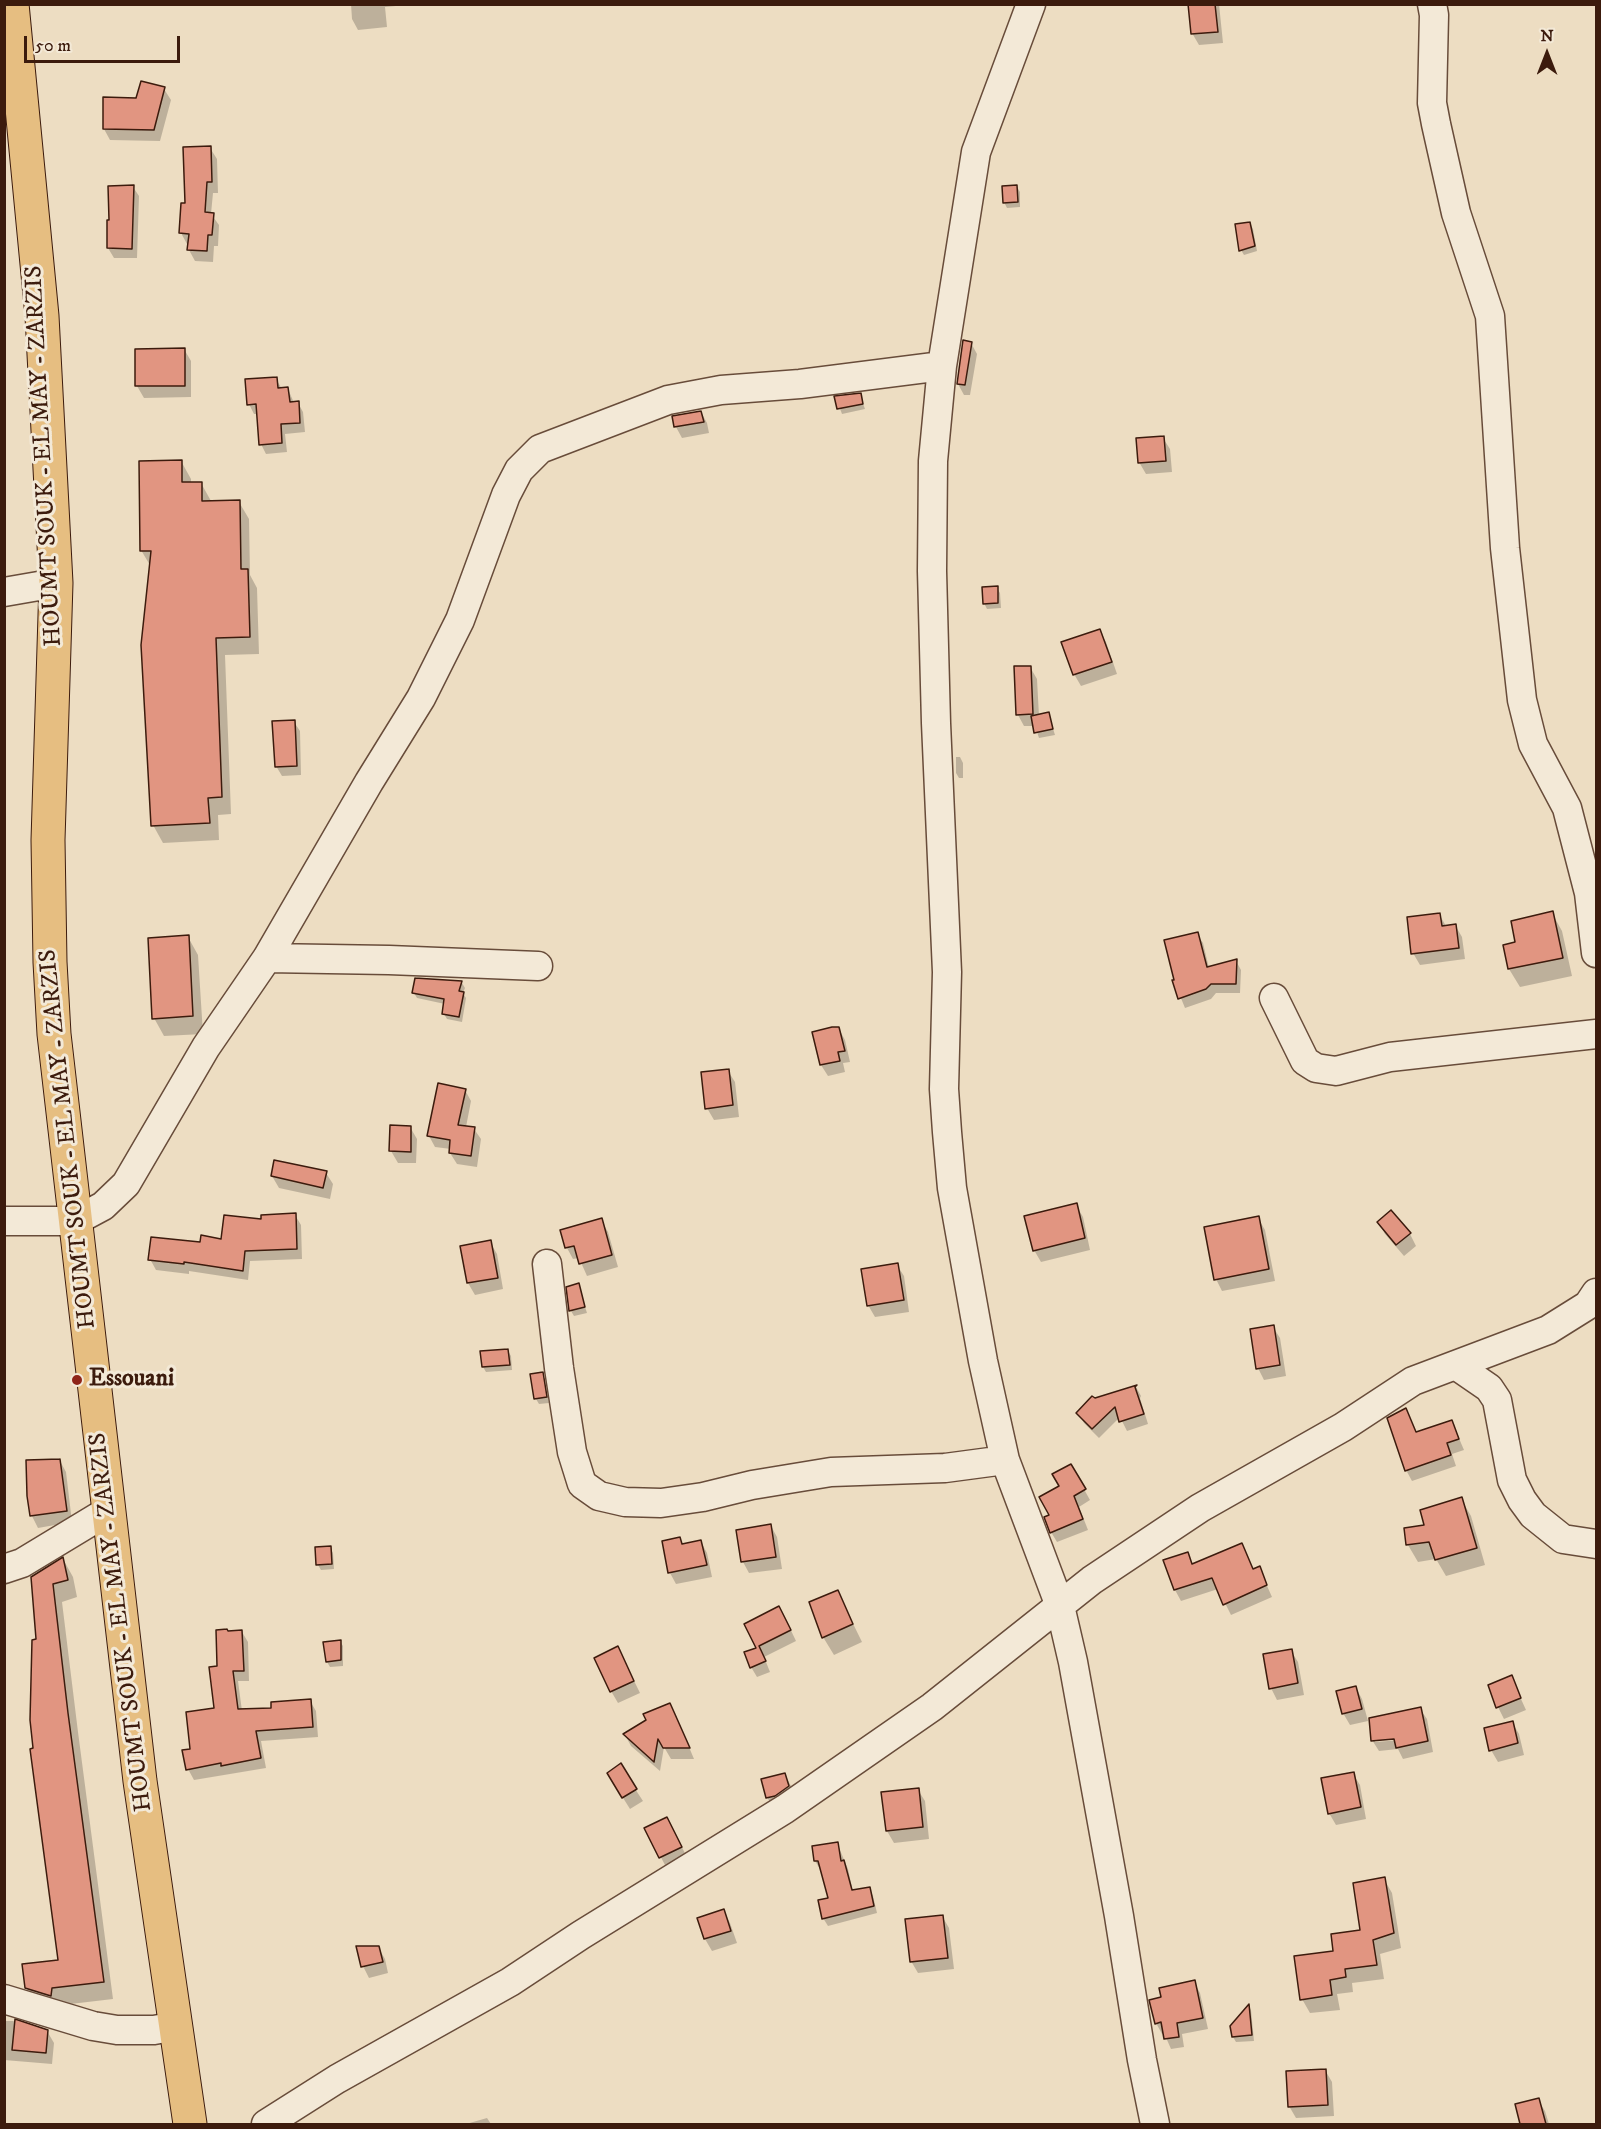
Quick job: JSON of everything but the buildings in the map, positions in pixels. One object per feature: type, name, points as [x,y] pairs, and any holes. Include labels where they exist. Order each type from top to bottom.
[{"type":"main road","name":"HOUMT SOUK - EL MAY - ZARZIS","points":[[12,4],[42,316],[56,583],[48,840],[54,1034],[140,1781],[190,2124]]},
{"type":"street","points":[[1031,4],[976,152],[942,366],[933,462],[932,571],[936,723],[947,972],[944,1089],[954,1199],[983,1361],[1005,1460],[1059,1606],[1073,1662],[1155,2124]]},
{"type":"street","points":[[1432,4],[1434,15],[1432,103],[1456,213],[1490,316],[1505,548],[1522,700],[1533,744],[1567,808],[1589,892],[1596,953]]},
{"type":"street","points":[[4,1221],[75,1221],[102,1206],[126,1184],[206,1047],[267,958],[369,782],[421,698],[460,620],[506,495],[519,470],[540,449],[668,400],[721,390],[800,384],[942,366]]},
{"type":"street","points":[[4,592],[56,583]]},
{"type":"street","points":[[267,958],[538,966]]},
{"type":"street","points":[[1274,998],[1305,1061],[1316,1068],[1336,1071],[1390,1058],[1596,1034]]},
{"type":"street","points":[[547,1264],[559,1368],[572,1452],[582,1484],[599,1496],[625,1502],[661,1503],[831,1472],[945,1468],[1005,1460]]},
{"type":"street","points":[[266,2124],[337,2079],[510,1982],[581,1935],[785,1809],[932,1707],[1092,1580],[1200,1508],[1342,1427],[1413,1382],[1548,1330],[1588,1305],[1596,1293]]},
{"type":"street","points":[[1456,1366],[1489,1388],[1497,1400],[1512,1480],[1533,1515],[1563,1539],[1596,1544]]},
{"type":"street","points":[[4,1569],[22,1563],[108,1511]]},
{"type":"street","points":[[4,1999],[93,2026],[117,2030],[154,2030],[176,2026]]},
{"type":"place","name":"Essouani","points":[[77,1380]]}]
